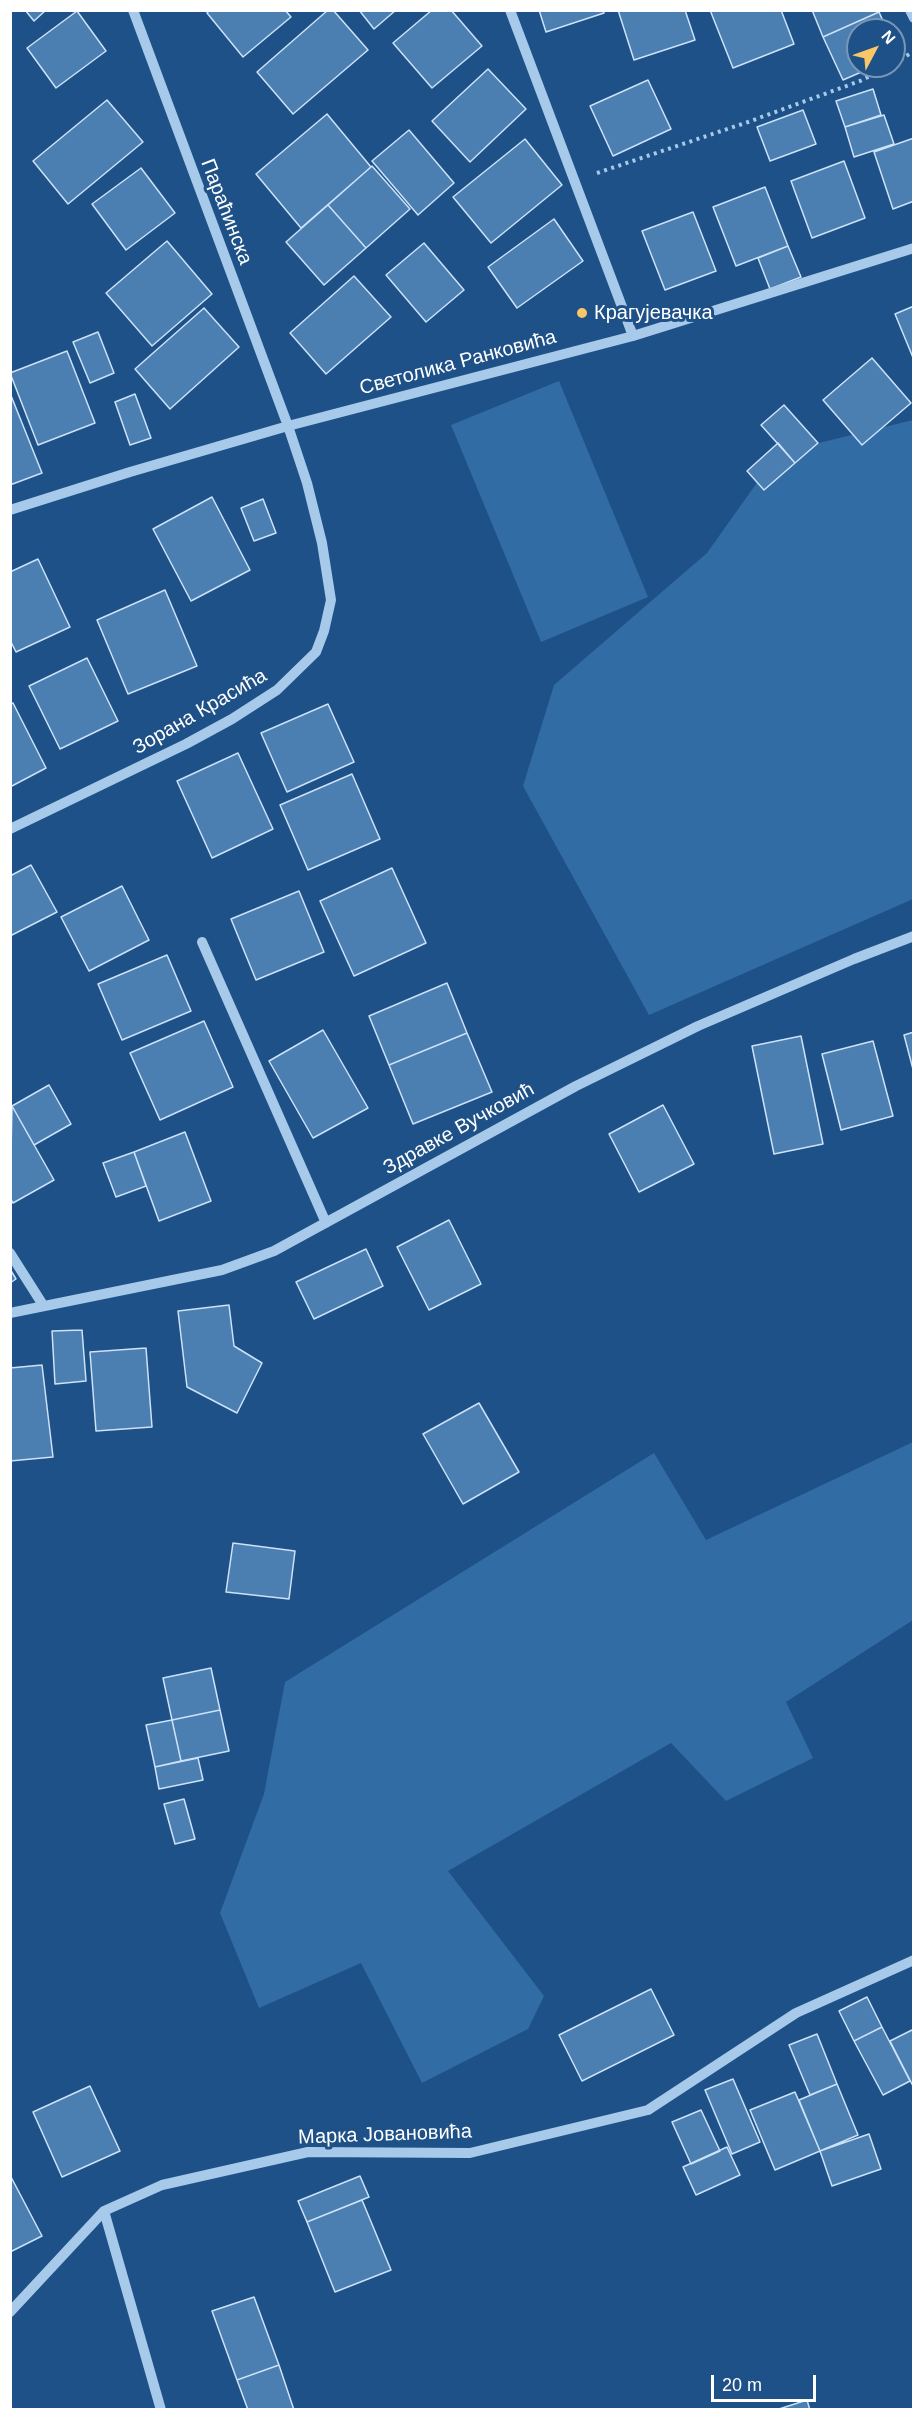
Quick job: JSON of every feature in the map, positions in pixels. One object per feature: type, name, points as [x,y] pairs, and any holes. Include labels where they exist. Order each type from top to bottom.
[{"type":"street","name":"Параћинска","points":[[133,10],[288,426]]},
{"type":"street","points":[[510,10],[633,336]]},
{"type":"street","points":[[910,10],[914,18]]},
{"type":"street","name":"Светолика Ранковића","points":[[10,510],[288,426],[633,336],[914,248]]},
{"type":"street","name":"Зорана Красића","points":[[10,829],[116,780],[232,719],[277,690],[316,652],[324,632],[331,600],[322,543],[307,483],[288,426]]},
{"type":"street","name":"Здравке Вучковић","points":[[10,1313],[222,1270],[274,1251],[576,1086],[698,1026],[914,936]]},
{"type":"street","points":[[202,942],[326,1223]]},
{"type":"street","points":[[10,1253],[43,1305]]},
{"type":"street","name":"Марка Јовановића","points":[[10,2312],[104,2211],[162,2185],[308,2152],[470,2152],[648,2110],[796,2013],[914,1960]]},
{"type":"street","points":[[104,2211],[161,2409]]},
{"type":"path","points":[[574,181],[759,118],[866,78]]},
{"type":"shaded area","points":[[559,381],[648,597],[541,642],[451,425]]},
{"type":"shaded area","points":[[913,420],[913,899],[649,1015],[523,786],[554,685],[707,553],[778,453]]},
{"type":"shaded area","points":[[913,1442],[913,1620],[786,1702],[813,1758],[726,1801],[671,1743],[448,1871],[544,1996],[528,2029],[422,2083],[361,1963],[259,2008],[220,1913],[264,1794],[285,1682],[654,1453],[706,1540]]},
{"type":"building","points":[[25,10],[46,10],[34,21]]},
{"type":"building","points":[[210,10],[285,10],[291,17],[243,57],[207,13]]},
{"type":"building","points":[[328,10],[333,10],[368,50],[293,114],[257,72]]},
{"type":"building","points":[[359,10],[396,10],[374,29]]},
{"type":"building","points":[[432,10],[451,10],[482,46],[432,88],[393,43]]},
{"type":"building","points":[[539,10],[603,10],[604,13],[546,32]]},
{"type":"building","points":[[618,10],[685,10],[695,40],[634,60]]},
{"type":"building","points":[[710,10],[781,10],[794,44],[733,68]]},
{"type":"building","points":[[812,10],[878,10],[879,12],[866,18],[846,18],[846,27],[823,37]]},
{"type":"building","points":[[77,11],[106,51],[56,88],[27,48]]},
{"type":"building","points":[[879,12],[882,18],[866,18]]},
{"type":"building","points":[[846,27],[848,78],[843,80],[823,37]]},
{"type":"building","points":[[488,69],[526,109],[470,162],[432,121]]},
{"type":"building","points":[[648,80],[671,129],[613,156],[590,106]]},
{"type":"building","points":[[873,89],[881,115],[845,127],[836,101]]},
{"type":"building","points":[[107,100],[143,142],[68,204],[33,161]]},
{"type":"building","points":[[803,110],[816,144],[770,161],[757,127]]},
{"type":"building","points":[[327,114],[371,167],[301,228],[256,174]]},
{"type":"building","points":[[884,115],[894,144],[854,157],[845,127]]},
{"type":"building","points":[[409,130],[454,183],[418,215],[372,161]]},
{"type":"building","points":[[914,138],[914,201],[893,209],[874,152]]},
{"type":"building","points":[[525,139],[562,185],[491,243],[453,197]]},
{"type":"building","points":[[844,161],[865,218],[812,238],[791,181]]},
{"type":"building","points":[[372,166],[410,209],[366,248],[328,205]]},
{"type":"building","points":[[141,168],[175,213],[126,250],[92,204]]},
{"type":"building","points":[[765,187],[788,246],[736,266],[713,207]]},
{"type":"building","points":[[328,205],[366,248],[324,285],[286,242]]},
{"type":"building","points":[[693,212],[716,271],[665,290],[642,231]]},
{"type":"building","points":[[554,219],[583,261],[517,308],[488,267]]},
{"type":"building","points":[[167,241],[212,294],[152,346],[106,293]]},
{"type":"building","points":[[424,243],[464,290],[426,322],[386,275]]},
{"type":"building","points":[[788,246],[801,277],[770,289],[758,258]]},
{"type":"building","points":[[354,276],[391,317],[326,374],[290,333]]},
{"type":"building","points":[[914,306],[914,360],[895,314]]},
{"type":"building","points":[[204,308],[239,347],[170,409],[135,369]]},
{"type":"building","points":[[98,332],[114,373],[90,383],[73,342]]},
{"type":"building","points":[[67,351],[95,423],[38,445],[10,373]]},
{"type":"building","points":[[872,358],[911,403],[862,445],[823,400]]},
{"type":"building","points":[[10,393],[42,473],[10,485]]},
{"type":"building","points":[[135,394],[151,438],[130,445],[115,402]]},
{"type":"building","points":[[784,405],[818,443],[795,463],[761,425]]},
{"type":"building","points":[[778,443],[795,463],[764,490],[747,471]]},
{"type":"building","points":[[212,497],[250,570],[191,601],[153,529]]},
{"type":"building","points":[[263,499],[276,533],[254,541],[241,508]]},
{"type":"building","points":[[38,559],[70,627],[16,652],[10,640],[10,572]]},
{"type":"building","points":[[165,590],[197,666],[128,694],[97,620]]},
{"type":"building","points":[[87,658],[118,721],[60,749],[29,686]]},
{"type":"building","points":[[13,703],[46,768],[10,787],[10,704]]},
{"type":"building","points":[[328,704],[354,762],[287,792],[261,733]]},
{"type":"building","points":[[238,753],[273,829],[212,858],[177,781]]},
{"type":"building","points":[[352,774],[380,839],[308,870],[280,805]]},
{"type":"building","points":[[31,865],[57,912],[10,936],[10,876]]},
{"type":"building","points":[[392,868],[426,943],[354,976],[320,901]]},
{"type":"building","points":[[122,886],[149,940],[89,971],[61,917]]},
{"type":"building","points":[[299,891],[324,952],[256,980],[231,919]]},
{"type":"building","points":[[167,955],[191,1011],[122,1040],[98,984]]},
{"type":"building","points":[[447,983],[467,1033],[389,1065],[369,1016]]},
{"type":"building","points":[[204,1021],[233,1087],[160,1120],[130,1053]]},
{"type":"building","points":[[323,1030],[368,1108],[313,1138],[269,1061]]},
{"type":"building","points":[[914,1032],[914,1073],[904,1035]]},
{"type":"building","points":[[467,1033],[492,1092],[413,1124],[389,1065]]},
{"type":"building","points":[[801,1036],[823,1144],[774,1154],[752,1046]]},
{"type":"building","points":[[873,1041],[893,1116],[841,1130],[822,1054]]},
{"type":"building","points":[[49,1085],[71,1124],[34,1145],[12,1106]]},
{"type":"building","points":[[663,1105],[694,1164],[639,1192],[609,1134]]},
{"type":"building","points":[[12,1106],[54,1180],[13,1203],[10,1198]]},
{"type":"building","points":[[185,1132],[211,1201],[159,1221],[134,1152]]},
{"type":"building","points":[[134,1152],[146,1186],[116,1197],[103,1163]]},
{"type":"building","points":[[449,1220],[481,1284],[429,1310],[397,1247]]},
{"type":"building","points":[[366,1249],[383,1286],[314,1319],[296,1282]]},
{"type":"building","points":[[10,1269],[16,1279],[10,1283]]},
{"type":"building","points":[[229,1305],[234,1346],[262,1363],[237,1413],[187,1387],[178,1311]]},
{"type":"building","points":[[82,1330],[86,1381],[55,1384],[52,1331]]},
{"type":"building","points":[[146,1348],[152,1427],[96,1431],[90,1352]]},
{"type":"building","points":[[42,1365],[53,1457],[10,1461],[10,1368]]},
{"type":"building","points":[[479,1403],[519,1472],[463,1504],[423,1434]]},
{"type":"building","points":[[233,1543],[295,1551],[289,1599],[226,1592]]},
{"type":"building","points":[[211,1668],[220,1710],[172,1720],[163,1678]]},
{"type":"building","points":[[220,1710],[229,1751],[181,1761],[172,1720]]},
{"type":"building","points":[[172,1720],[181,1761],[155,1767],[146,1725]]},
{"type":"building","points":[[198,1758],[203,1780],[159,1789],[155,1767]]},
{"type":"building","points":[[184,1799],[195,1839],[175,1844],[164,1804]]},
{"type":"building","points":[[651,1989],[674,2035],[582,2081],[559,2035]]},
{"type":"building","points":[[867,1997],[882,2027],[854,2041],[839,2011]]},
{"type":"building","points":[[882,2027],[910,2081],[883,2095],[854,2041]]},
{"type":"building","points":[[914,2029],[914,2088],[890,2041]]},
{"type":"building","points":[[817,2034],[837,2084],[810,2095],[789,2045]]},
{"type":"building","points":[[733,2079],[760,2142],[732,2154],[705,2090]]},
{"type":"building","points":[[837,2084],[858,2135],[820,2151],[799,2100]]},
{"type":"building","points":[[90,2086],[120,2151],[62,2177],[33,2112]]},
{"type":"building","points":[[795,2092],[820,2151],[775,2170],[750,2110]]},
{"type":"building","points":[[701,2110],[720,2151],[691,2164],[672,2122]]},
{"type":"building","points":[[869,2134],[881,2169],[832,2186],[820,2151]]},
{"type":"building","points":[[727,2147],[740,2175],[696,2195],[683,2167]]},
{"type":"building","points":[[10,2175],[42,2236],[10,2252]]},
{"type":"building","points":[[360,2176],[369,2197],[307,2222],[298,2201]]},
{"type":"building","points":[[362,2200],[391,2270],[335,2292],[307,2222]]},
{"type":"building","points":[[254,2297],[279,2365],[237,2380],[212,2311]]},
{"type":"building","points":[[279,2365],[294,2410],[248,2410],[237,2380]]},
{"type":"building","points":[[807,2400],[810,2410],[776,2410]]},
{"type":"place","name":"Крагујевачка","points":[[582,313]]}]
